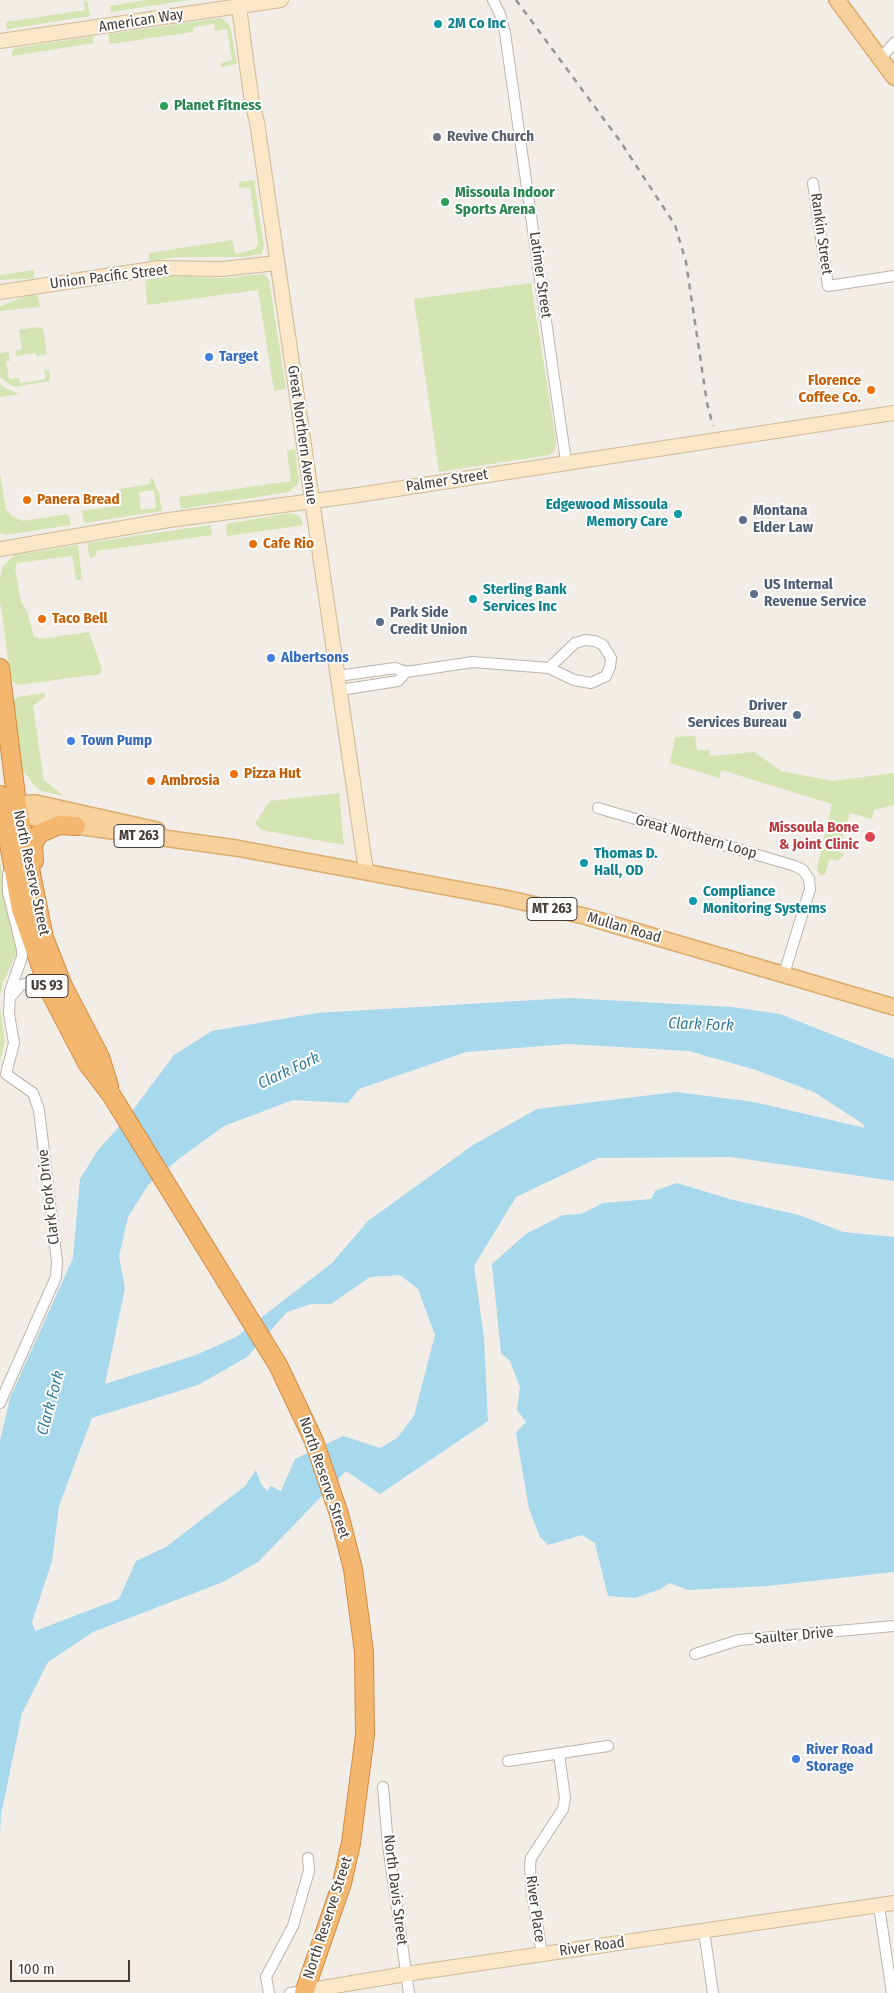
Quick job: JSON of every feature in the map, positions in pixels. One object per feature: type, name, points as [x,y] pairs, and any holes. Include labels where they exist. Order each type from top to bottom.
[{"type":"highway","name":"North Reserve Street","points":[[0,668],[5,801],[11,863],[29,936],[49,990],[87,1063],[112,1096],[278,1365],[297,1401],[314,1441],[340,1514],[353,1569],[364,1652],[365,1741],[357,1809],[344,1875],[299,1992]]},
{"type":"highway","name":"North Reserve Street","points":[[5,801],[44,938],[63,986],[100,1057],[112,1096]]},
{"type":"highway","points":[[44,938],[44,918],[35,871],[33,844],[39,834],[50,827],[59,825],[76,826]]},
{"type":"main road","points":[[837,0],[894,77]]},
{"type":"main road","name":"Mullan Road","points":[[5,801],[34,803],[126,822],[202,843]]},
{"type":"main road","name":"Mullan Road","points":[[5,801],[34,818],[76,826],[202,843],[366,871],[505,898],[584,916],[894,1006]]},
{"type":"street","name":"American Way","points":[[0,41],[238,3],[281,0]]},
{"type":"street","name":"Latimer Street","points":[[493,0],[500,14],[505,33],[566,462]]},
{"type":"street","name":"Great Northern Avenue","points":[[238,3],[366,871]]},
{"type":"street","points":[[881,58],[894,44]]},
{"type":"street","name":"Rankin Street","points":[[813,183],[828,286],[894,276]]},
{"type":"street","name":"Union Pacific Street","points":[[0,292],[159,268],[222,269],[277,263]]},
{"type":"street","name":"Palmer Street","points":[[0,548],[169,520],[311,501],[894,413]]},
{"type":"street","points":[[339,683],[398,681],[406,672],[473,662],[549,668],[574,680],[591,683],[606,676],[611,658],[603,645],[595,641],[584,640],[575,643],[549,668]]},
{"type":"street","name":"Great Northern Loop","points":[[598,808],[795,866],[803,870],[809,879],[810,889],[784,974]]},
{"type":"street","name":"Clark Fork Drive","points":[[0,1403],[56,1277],[57,1262],[39,1110],[33,1093],[3,1077],[14,1043],[9,997],[22,957],[22,949],[8,892],[8,873],[11,863]]},
{"type":"street","name":"US 93","points":[[9,997],[21,986],[32,982],[49,990]]},
{"type":"street","name":"Saulter Drive","points":[[695,1654],[739,1640],[894,1626]]},
{"type":"street","points":[[508,1761],[608,1746]]},
{"type":"street","name":"River Place","points":[[542,1954],[531,1886],[530,1865],[532,1858],[563,1809],[565,1798],[559,1754]]},
{"type":"street","name":"North Davis Street","points":[[383,1787],[388,1845],[409,1993]]},
{"type":"street","points":[[269,1993],[266,1977],[293,1926],[310,1870],[308,1858]]},
{"type":"street","name":"River Road","points":[[299,1992],[406,1974],[894,1903]]},
{"type":"street","points":[[880,1906],[892,1993]]},
{"type":"street","points":[[704,1931],[713,1993]]},
{"type":"green space","points":[[146,0],[190,0],[111,12],[110,6]]},
{"type":"green space","points":[[84,1],[87,1],[90,16],[7,29],[6,22],[85,10]]},
{"type":"green space","points":[[221,18],[230,26],[237,64],[221,67],[221,63],[232,60],[227,29],[215,31],[214,24],[193,27],[193,32],[110,44],[108,34]]},
{"type":"green space","points":[[93,36],[94,43],[12,56],[12,51],[15,48]]},
{"type":"green space","points":[[254,180],[264,247],[261,254],[243,257],[178,257],[149,261],[149,253],[232,240],[235,254],[255,249],[258,243],[250,187],[239,188],[239,182]]},
{"type":"green space","points":[[34,270],[34,278],[0,280],[0,275]]},
{"type":"green space","points":[[264,274],[269,280],[286,389],[274,391],[258,290],[147,305],[145,280],[170,276],[225,278]]},
{"type":"green space","points":[[531,283],[556,441],[555,450],[549,455],[439,472],[414,299]]},
{"type":"green space","points":[[32,294],[37,295],[40,305],[38,307],[0,311],[0,306]]},
{"type":"green space","points":[[38,327],[43,329],[47,354],[36,356],[36,353],[16,356],[15,351],[22,349],[19,330]]},
{"type":"green space","points":[[8,352],[10,361],[6,361],[9,379],[19,378],[20,383],[46,379],[44,369],[50,372],[49,381],[14,387],[6,382],[0,376],[0,353]]},
{"type":"green space","points":[[0,384],[5,388],[19,394],[0,397]]},
{"type":"green space","points":[[295,449],[299,480],[298,484],[289,492],[181,509],[179,497],[291,481],[287,451]]},
{"type":"green space","points":[[0,473],[6,509],[12,516],[23,521],[68,514],[71,525],[5,535],[0,533]]},
{"type":"green space","points":[[152,477],[159,494],[162,511],[84,523],[82,511],[122,505],[120,489],[150,484]],"holes":[[[154,490],[156,508],[141,510],[139,492]]]},
{"type":"green space","points":[[290,513],[300,516],[303,525],[227,536],[226,524]]},
{"type":"green space","points":[[210,525],[212,535],[97,551],[96,556],[90,558],[87,543]]},
{"type":"green space","points":[[78,545],[82,580],[76,580],[72,556],[17,563],[15,569],[21,602],[27,611],[34,637],[41,639],[89,632],[102,669],[101,674],[17,685],[9,679],[8,657],[0,601],[0,579],[3,566],[14,555]]},
{"type":"green space","points":[[45,693],[45,697],[33,706],[44,780],[64,796],[41,791],[33,784],[19,765],[10,705],[17,697]]},
{"type":"green space","points":[[695,736],[697,750],[709,750],[710,756],[754,752],[781,771],[832,781],[894,773],[894,805],[874,810],[872,819],[850,813],[839,850],[844,855],[838,861],[830,859],[825,874],[820,876],[817,868],[832,804],[721,770],[719,778],[670,763],[675,737]]},
{"type":"green space","points":[[339,793],[344,845],[261,830],[255,823],[270,801]]},
{"type":"green space","points":[[0,860],[4,894],[17,953],[3,982],[0,996]]},
{"type":"green space","points":[[0,1007],[5,1042],[0,1062]]},
{"type":"water","name":"Clark Fork","points":[[569,998],[732,1007],[780,1014],[894,1059],[894,1181],[731,1157],[598,1158],[516,1197],[474,1266],[484,1338],[488,1421],[380,1494],[346,1471],[258,1562],[223,1582],[93,1632],[48,1662],[22,1713],[1,1815],[0,1834],[0,1441],[10,1398],[73,1258],[80,1179],[98,1150],[127,1118],[174,1055],[212,1031],[317,1013]],"holes":[[[568,1044],[689,1051],[756,1070],[814,1092],[863,1124],[865,1128],[754,1102],[676,1092],[537,1109],[473,1145],[368,1221],[332,1263],[236,1337],[196,1355],[105,1384],[125,1288],[119,1256],[128,1217],[148,1185],[180,1158],[224,1126],[293,1100],[348,1103],[359,1089],[466,1052]],[[400,1275],[418,1289],[435,1335],[414,1416],[397,1438],[380,1448],[343,1436],[295,1459],[281,1491],[271,1486],[267,1491],[261,1484],[256,1470],[245,1486],[166,1547],[136,1561],[119,1599],[35,1631],[32,1622],[52,1561],[59,1506],[92,1418],[198,1385],[247,1357],[287,1312],[311,1304],[331,1304],[370,1277]]]},
{"type":"water","points":[[677,1183],[733,1200],[799,1215],[843,1232],[894,1237],[894,1572],[767,1586],[688,1590],[669,1583],[661,1589],[635,1598],[608,1596],[595,1543],[582,1535],[548,1545],[540,1537],[529,1509],[516,1433],[526,1422],[517,1410],[520,1387],[510,1361],[501,1353],[492,1264],[526,1234],[563,1215],[581,1214],[603,1203],[651,1199],[655,1191]]},
{"type":"railway","points":[[516,0],[620,141],[675,225],[686,262],[707,403],[713,426]]},
{"type":"place","name":"2M Co Inc","points":[[438,24]]},
{"type":"place","name":"Planet Fitness","points":[[164,106]]},
{"type":"place","name":"Revive Church","points":[[437,137]]},
{"type":"place","name":"Missoula Indoor Sports Arena","points":[[445,202]]},
{"type":"place","name":"Target","points":[[209,357]]},
{"type":"place","name":"Florence Coffee Co.","points":[[871,390]]},
{"type":"place","name":"Panera Bread","points":[[27,500]]},
{"type":"place","name":"Edgewood Missoula Memory Care","points":[[678,514]]},
{"type":"place","name":"Montana Elder Law","points":[[743,520]]},
{"type":"place","name":"Cafe Rio","points":[[253,544]]},
{"type":"place","name":"US Internal Revenue Service","points":[[754,594]]},
{"type":"place","name":"Sterling Bank Services Inc","points":[[473,599]]},
{"type":"place","name":"Taco Bell","points":[[42,619]]},
{"type":"place","name":"Park Side Credit Union","points":[[380,622]]},
{"type":"place","name":"Albertsons","points":[[271,658]]},
{"type":"place","name":"Driver Services Bureau","points":[[797,715]]},
{"type":"place","name":"Town Pump","points":[[71,741]]},
{"type":"place","name":"Pizza Hut","points":[[234,774]]},
{"type":"place","name":"Ambrosia","points":[[151,781]]},
{"type":"place","name":"Missoula Bone & Joint Clinic","points":[[870,837]]},
{"type":"place","name":"Thomas D. Hall, OD","points":[[584,863]]},
{"type":"place","name":"Compliance Monitoring Systems","points":[[693,901]]},
{"type":"place","name":"River Road Storage","points":[[796,1759]]}]
